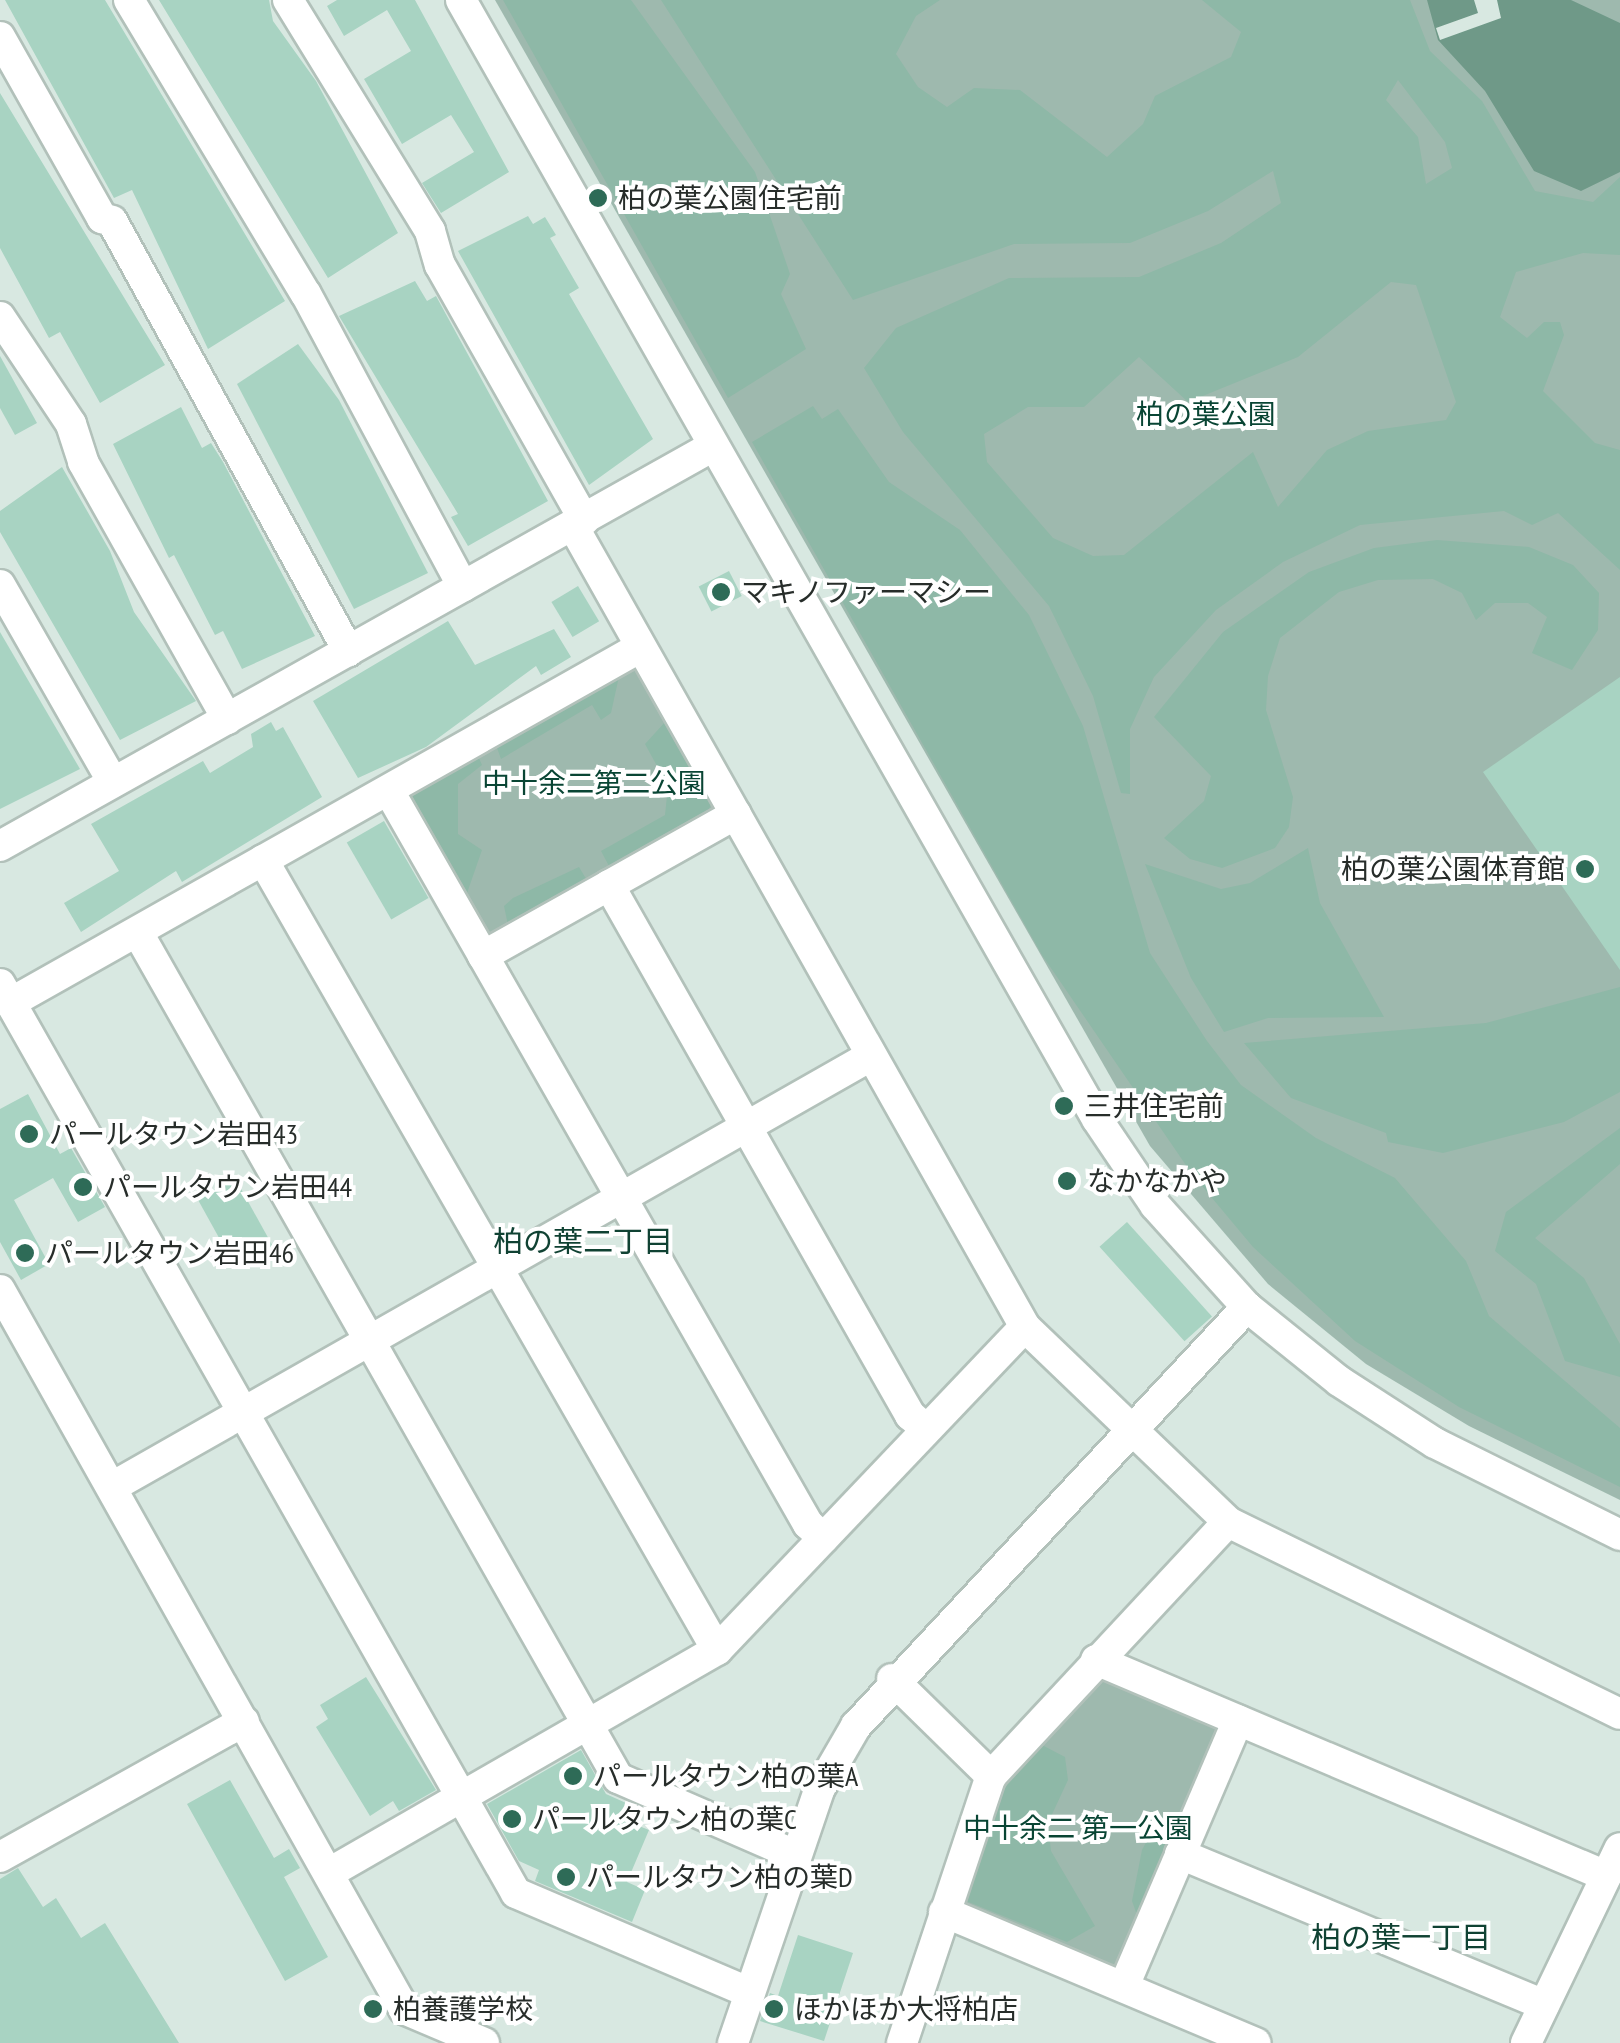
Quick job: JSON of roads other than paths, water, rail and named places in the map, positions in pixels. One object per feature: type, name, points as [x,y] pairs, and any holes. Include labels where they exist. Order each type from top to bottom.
[{"type":"street","points":[[129,0],[296,278],[463,587]]},
{"type":"street","points":[[288,0],[430,231],[440,266],[578,523],[640,648],[1024,1326],[1228,1522],[1620,1714]]},
{"type":"street","points":[[461,0],[1123,1162],[1247,1307],[1339,1381],[1435,1443],[1620,1535]]},
{"type":"street","points":[[0,36],[102,218],[112,221],[348,651]]},
{"type":"street","points":[[0,317],[70,424],[83,462],[227,719]]},
{"type":"street","points":[[0,846],[713,446]]},
{"type":"street","points":[[0,584],[113,782]]},
{"type":"street","points":[[640,648],[138,933],[5,993],[516,1893],[750,1993]]},
{"type":"street","points":[[388,790],[808,1524],[824,1538]]},
{"type":"street","points":[[484,956],[736,814]]},
{"type":"street","points":[[263,860],[717,1650]]},
{"type":"street","points":[[609,885],[910,1415],[925,1428]]},
{"type":"street","points":[[138,933],[618,1778],[795,1855]]},
{"type":"street","points":[[112,1487],[870,1057]]},
{"type":"street","points":[[0,1290],[404,2008],[484,2043]]},
{"type":"street","points":[[732,2043],[820,1788],[892,1679],[1247,1307]]},
{"type":"street","points":[[329,1872],[717,1650],[1024,1326]]},
{"type":"street","points":[[902,2043],[991,1776],[1228,1522]]},
{"type":"street","points":[[1096,1660],[1238,1720],[1613,1862],[1526,2043]]},
{"type":"street","points":[[892,1679],[991,1776]]},
{"type":"street","points":[[1124,1986],[1238,1720]]},
{"type":"street","points":[[0,1857],[244,1721]]},
{"type":"street","points":[[1180,1854],[1544,2005]]},
{"type":"street","points":[[944,1912],[1256,2043]]},
{"type":"place","name":"柏の葉公園住宅前","points":[[598,198]]},
{"type":"place","name":"マキノファーマシー","points":[[721,592]]},
{"type":"place","name":"柏の葉公園体育館","points":[[1585,869]]},
{"type":"place","name":"三井住宅前","points":[[1064,1106]]},
{"type":"place","name":"パールタウン岩田43","points":[[29,1134]]},
{"type":"place","name":"なかなかや","points":[[1067,1181]]},
{"type":"place","name":"パールタウン岩田44","points":[[83,1187]]},
{"type":"place","name":"パールタウン岩田46","points":[[25,1253]]},
{"type":"place","name":"パールタウン柏の葉A","points":[[573,1776]]},
{"type":"place","name":"パールタウン柏の葉C","points":[[512,1819]]},
{"type":"place","name":"パールタウン柏の葉D","points":[[566,1877]]},
{"type":"place","name":"柏養護学校","points":[[373,2009]]},
{"type":"place","name":"ほかほか大将柏店","points":[[774,2009]]},
{"type":"district","name":"柏の葉二丁目","points":[[583,1241]]},
{"type":"district","name":"柏の葉一丁目","points":[[1401,1937]]},
{"type":"park label","name":"柏の葉公園","points":[[1206,414]]},
{"type":"park label","name":"中十余二第二公園","points":[[594,783]]},
{"type":"park label","name":"中十余二 第一公園","points":[[1078,1828]]}]
